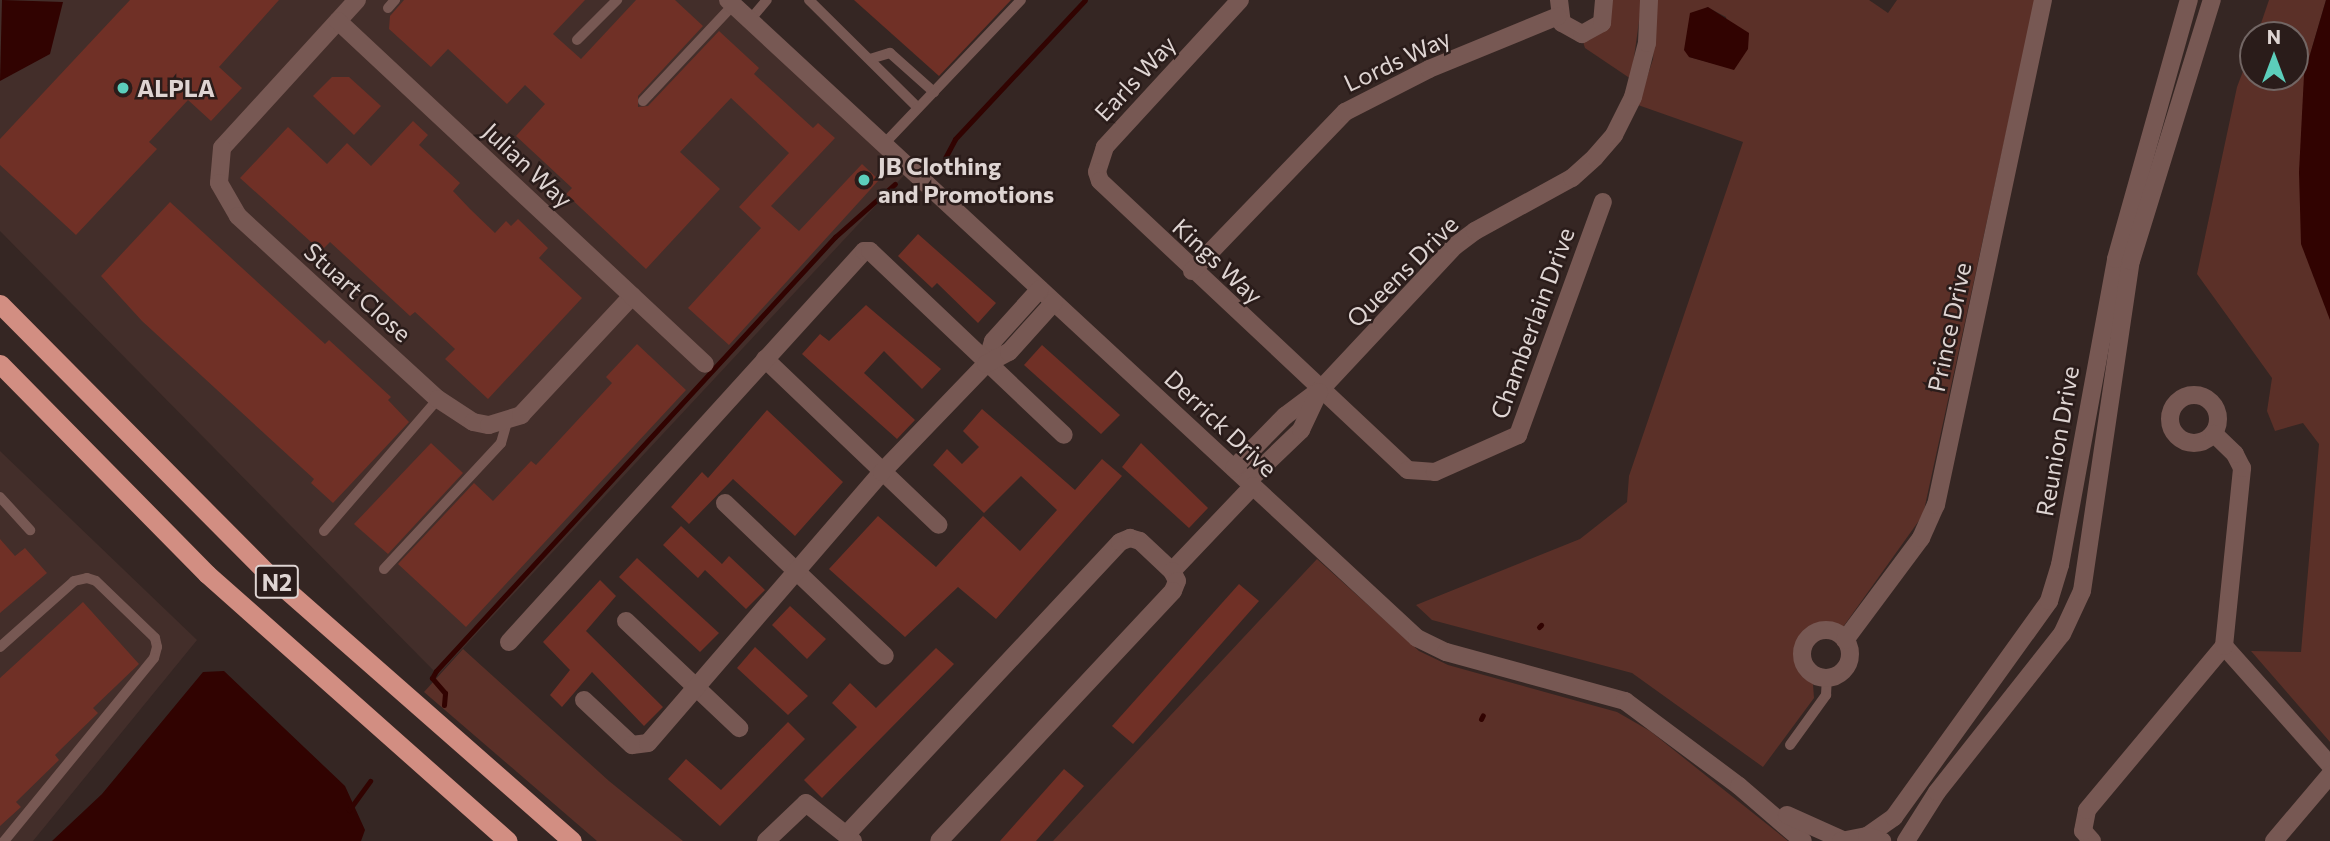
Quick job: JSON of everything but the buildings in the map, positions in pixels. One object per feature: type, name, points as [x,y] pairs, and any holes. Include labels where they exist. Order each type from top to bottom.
[{"type":"highway","name":"N2","points":[[0,304],[266,572],[572,841]]},
{"type":"highway","name":"N2","points":[[0,365],[207,573],[508,841]]},
{"type":"street","points":[[338,21],[356,0]]},
{"type":"street","name":"Earls Way","points":[[1099,161],[1112,138],[1240,0]]},
{"type":"street","name":"Lords Way","points":[[1192,271],[1345,112],[1416,75],[1559,8],[1574,33],[1590,33],[1605,15],[1604,0]]},
{"type":"street","name":"Queens Drive","points":[[1234,468],[1285,416],[1321,389],[1455,246],[1475,231],[1572,178],[1614,135],[1633,97],[1647,43],[1649,0]]},
{"type":"street","name":"Prince Drive","points":[[1826,678],[1836,676],[1848,664],[1845,640],[1921,538],[1936,505],[2043,0]]},
{"type":"street","name":"Reunion Drive","points":[[1874,838],[1894,817],[2049,601],[2060,565],[2116,260],[2189,0]]},
{"type":"street","name":"Reunion Drive","points":[[1906,841],[1937,792],[2062,634],[2082,591],[2131,261],[2212,0]]},
{"type":"street","name":"Derrick Drive","points":[[730,2],[1418,638],[1446,652],[1625,701],[1739,786],[1803,841]]},
{"type":"street","name":"Julian Way","points":[[338,21],[705,364]]},
{"type":"street","name":"Stuart Close","points":[[338,21],[228,138],[219,158],[219,183],[238,216],[438,398],[473,422],[507,422]]},
{"type":"street","name":"Kings Way","points":[[1099,161],[1097,172],[1104,189],[1321,389]]},
{"type":"street","name":"Chamberlain Drive","points":[[1321,389],[1399,462],[1418,473],[1436,472],[1510,442],[1525,424],[1603,202]]},
{"type":"street","points":[[509,642],[765,359],[867,251],[1064,435]]},
{"type":"street","points":[[986,364],[993,341],[1040,289]]},
{"type":"street","points":[[507,422],[521,415],[632,296]]},
{"type":"street","points":[[584,700],[632,745],[642,746],[698,688],[795,569],[882,472],[986,364],[1009,352],[1054,302]]},
{"type":"street","points":[[765,359],[939,525]]},
{"type":"street","name":"Queens Drive","points":[[1172,571],[1301,430],[1321,389]]},
{"type":"street","points":[[2092,841],[2084,831],[2087,810],[2224,646],[2242,468],[2214,434]]},
{"type":"street","points":[[725,503],[885,656]]},
{"type":"street","points":[[766,841],[806,803],[850,838],[1121,542],[1135,538],[1172,571],[1177,581],[1173,591],[939,841]]},
{"type":"street","points":[[626,621],[739,728]]},
{"type":"street","points":[[1826,678],[1815,676],[1804,664],[1804,645],[1819,631],[1831,631],[1845,640]]},
{"type":"street","points":[[2224,646],[2330,765]]},
{"type":"street","points":[[2274,841],[2330,775]]},
{"type":"street","name":"Derrick Drive","points":[[1739,786],[1801,823],[1842,841]]},
{"type":"street","points":[[1842,841],[1874,838]]},
{"type":"lane","points":[[577,40],[617,0]]},
{"type":"lane","points":[[750,20],[767,0]]},
{"type":"lane","points":[[808,0],[918,108]]},
{"type":"lane","points":[[883,145],[1021,0]]},
{"type":"lane","points":[[643,101],[730,2]]},
{"type":"lane","points":[[870,59],[890,53],[933,92]]},
{"type":"lane","points":[[324,531],[438,398]]},
{"type":"lane","points":[[384,569],[501,443],[507,422]]},
{"type":"lane","points":[[0,497],[30,530]]},
{"type":"lane","points":[[0,647],[74,581],[87,578],[96,581],[155,638],[157,647],[154,658],[4,841]]},
{"type":"lane","points":[[1790,745],[1826,695],[1826,678]]},
{"type":"shaded area","points":[[0,0],[726,0],[909,170],[438,675],[0,231]]},
{"type":"shaded area","points":[[2,0],[63,2],[50,54],[0,81]]},
{"type":"shaded area","points":[[1609,0],[1642,0],[1631,79],[1585,48],[1582,39]]},
{"type":"shaded area","points":[[1657,0],[1869,0],[1888,13],[1897,0],[2035,0],[1923,515],[1843,627],[1819,624],[1800,639],[1798,662],[1813,684],[1814,698],[1763,767],[1632,673],[1432,620],[1416,605],[1580,539],[1627,502],[1629,476],[1743,142],[1638,105],[1653,59]],"holes":[[[1707,7],[1726,17],[1734,69],[1689,57]]]},
{"type":"shaded area","points":[[2269,0],[2326,0],[2309,58],[2309,21],[2262,21]]},
{"type":"shaded area","points":[[2326,0],[2330,0],[2330,320],[2301,244],[2299,172],[2303,91],[2309,91],[2309,58]]},
{"type":"shaded area","points":[[1708,7],[1749,33],[1748,49],[1734,70],[1689,57],[1684,50],[1690,13]]},
{"type":"shaded area","points":[[2239,82],[2239,91],[2306,91],[2330,320],[2330,742],[2251,651],[2301,652],[2319,444],[2303,423],[2275,431],[2267,411],[2272,378],[2197,274]]},
{"type":"shaded area","points":[[0,451],[197,640],[33,841],[0,841]]},
{"type":"shaded area","points":[[1317,559],[1419,651],[1448,665],[1617,712],[1650,731],[1788,841],[1053,841]]},
{"type":"shaded area","points":[[463,649],[609,781],[683,841],[597,841],[424,692]]},
{"type":"shaded area","points":[[224,671],[345,786],[365,830],[361,841],[52,841],[102,794],[203,672]]},
{"type":"waterway","points":[[945,158],[955,139],[1085,0]]},
{"type":"waterway","points":[[444,705],[445,693],[432,678],[436,671],[835,237],[895,184]]},
{"type":"waterway","points":[[1481,719],[1483,715]]},
{"type":"waterway","points":[[349,810],[370,781]]},
{"type":"place","name":"ALPLA","points":[[123,88]]},
{"type":"place","name":"JB Clothing and Promotions","points":[[864,180]]}]
